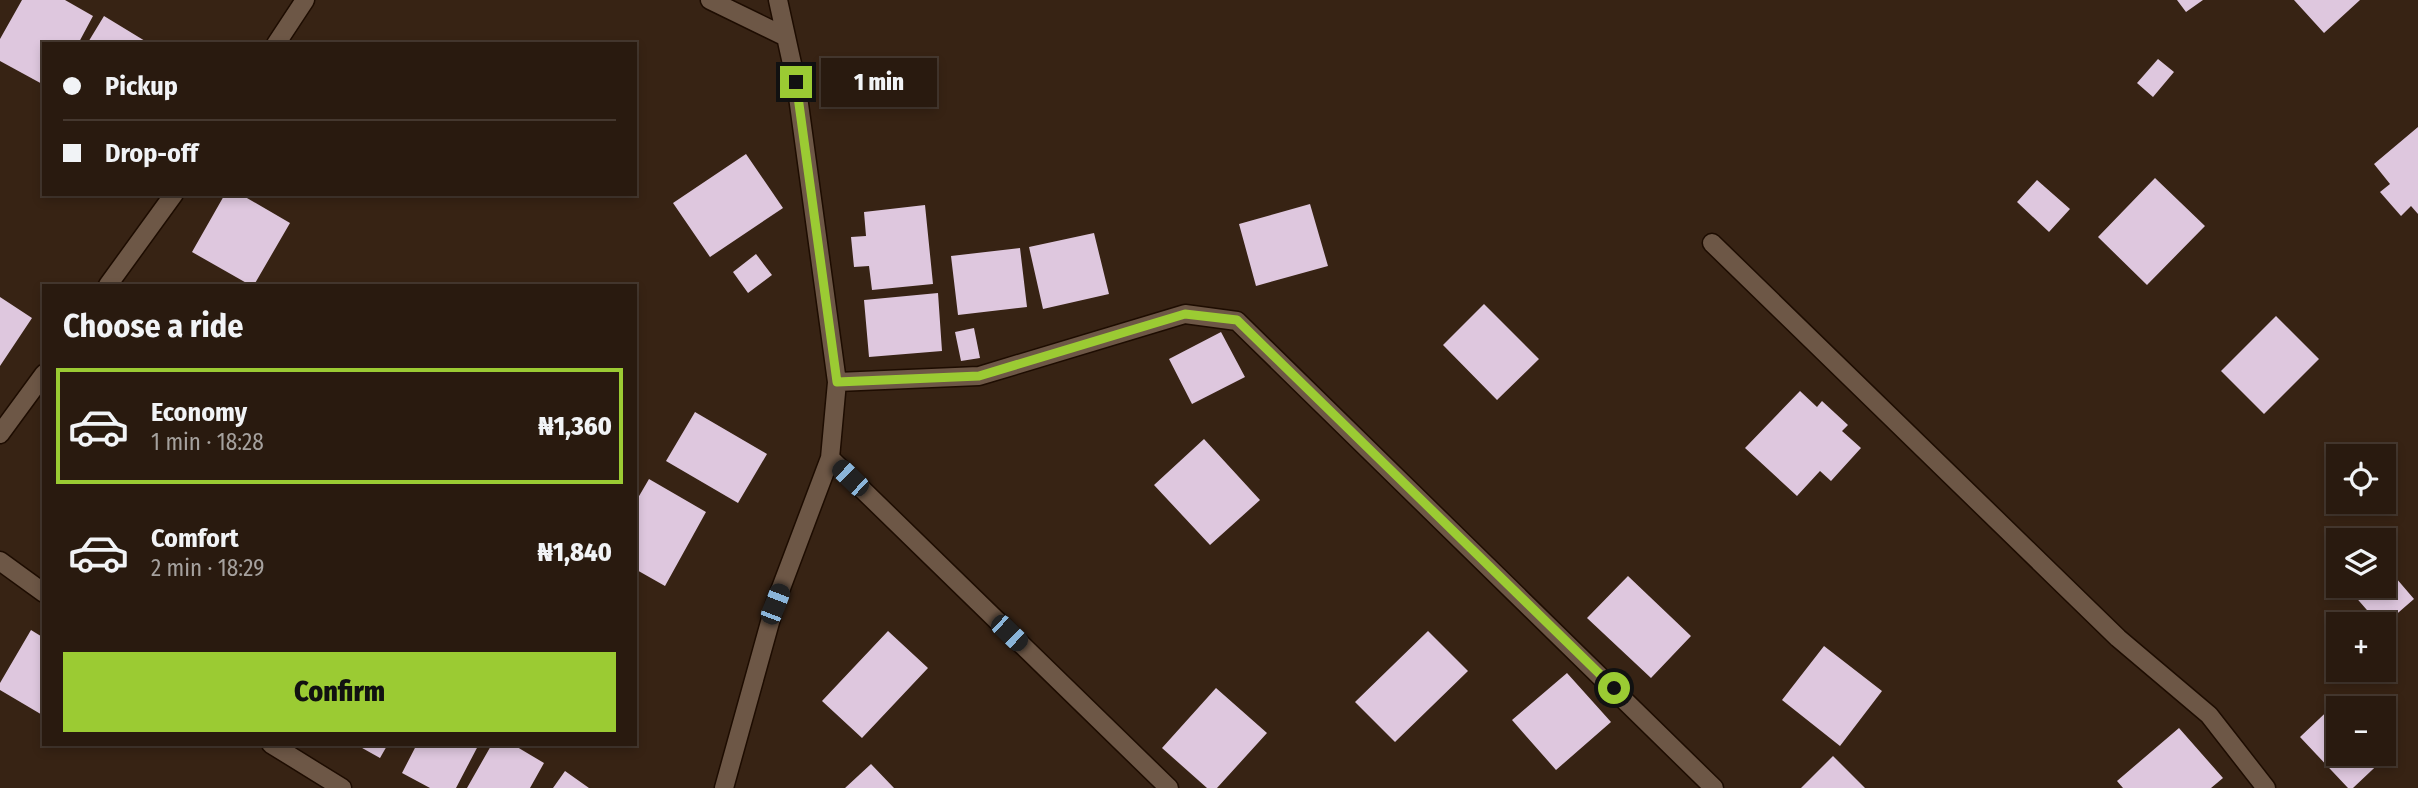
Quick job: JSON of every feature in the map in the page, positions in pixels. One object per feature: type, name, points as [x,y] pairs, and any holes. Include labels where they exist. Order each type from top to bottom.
[{"type":"street","points":[[277,42],[305,0]]},
{"type":"street","points":[[710,0],[786,37]]},
{"type":"street","points":[[724,788],[775,604],[830,458],[837,382],[796,82],[778,0]]},
{"type":"street","points":[[109,284],[173,196]]},
{"type":"street","points":[[1712,243],[2118,638],[2208,715],[2266,788]]},
{"type":"street","points":[[837,382],[979,376],[1185,314],[1237,320],[1714,788]]},
{"type":"street","points":[[0,434],[42,377]]},
{"type":"street","points":[[830,458],[1169,788]]},
{"type":"street","points":[[2,569],[42,592]]},
{"type":"street","points":[[274,746],[342,788]]},
{"type":"building","points":[[22,0],[65,0],[93,16],[79,42],[42,42],[42,84],[0,61],[0,39]]},
{"type":"building","points":[[2177,0],[2203,0],[2186,12]]},
{"type":"building","points":[[2294,0],[2360,0],[2324,33]]},
{"type":"building","points":[[104,16],[147,42],[88,42]]},
{"type":"building","points":[[2158,59],[2174,72],[2153,97],[2137,83]]},
{"type":"building","points":[[2418,127],[2418,214],[2411,206],[2401,216],[2380,192],[2390,184],[2374,164]]},
{"type":"building","points":[[746,154],[783,208],[710,257],[673,203]]},
{"type":"building","points":[[2155,178],[2205,226],[2147,285],[2098,237]]},
{"type":"building","points":[[2037,180],[2070,209],[2049,232],[2017,202]]},
{"type":"building","points":[[224,196],[243,196],[290,223],[255,284],[248,284],[192,252]]},
{"type":"building","points":[[1310,204],[1328,266],[1256,286],[1239,224]]},
{"type":"building","points":[[925,205],[933,284],[872,290],[869,266],[854,267],[851,237],[866,236],[864,212]]},
{"type":"building","points":[[1094,233],[1109,294],[1043,309],[1029,247]]},
{"type":"building","points":[[1020,248],[1027,307],[958,315],[951,256]]},
{"type":"building","points":[[756,254],[772,275],[748,293],[733,272]]},
{"type":"building","points":[[938,293],[942,351],[869,357],[864,300]]},
{"type":"building","points":[[0,297],[32,318],[0,366]]},
{"type":"building","points":[[1484,304],[1539,359],[1497,400],[1443,345]]},
{"type":"building","points":[[2276,316],[2319,359],[2264,414],[2221,371]]},
{"type":"building","points":[[974,328],[980,358],[961,361],[955,332]]},
{"type":"building","points":[[1221,332],[1245,377],[1192,404],[1169,359]]},
{"type":"building","points":[[1800,391],[1817,407],[1822,401],[1848,425],[1842,431],[1861,448],[1831,481],[1820,471],[1797,496],[1745,448]]},
{"type":"building","points":[[695,412],[767,454],[738,503],[666,461]]},
{"type":"building","points":[[1204,439],[1260,500],[1210,545],[1154,485]]},
{"type":"building","points":[[649,479],[706,512],[665,586],[637,570],[637,500]]},
{"type":"building","points":[[1628,576],[1691,636],[1651,678],[1587,618]]},
{"type":"building","points":[[2396,578],[2414,599],[2396,615],[2396,612],[2369,612],[2356,598],[2396,598]]},
{"type":"building","points":[[31,630],[42,637],[42,715],[0,690],[0,683]]},
{"type":"building","points":[[888,631],[928,668],[862,738],[822,701]]},
{"type":"building","points":[[1428,631],[1468,671],[1395,742],[1355,702]]},
{"type":"building","points":[[1824,646],[1882,691],[1840,746],[1782,700]]},
{"type":"building","points":[[1567,673],[1611,722],[1556,770],[1512,720]]},
{"type":"building","points":[[1216,688],[1267,733],[1217,788],[1207,788],[1162,748]]},
{"type":"building","points":[[2326,712],[2326,765],[2300,737]]},
{"type":"building","points":[[2179,728],[2223,778],[2211,788],[2123,788],[2117,781]]},
{"type":"building","points":[[359,746],[387,746],[380,758]]},
{"type":"building","points":[[416,746],[478,746],[456,788],[430,788],[402,773]]},
{"type":"building","points":[[491,746],[515,746],[544,763],[530,788],[467,788]]},
{"type":"building","points":[[1833,756],[1865,788],[1801,788]]},
{"type":"building","points":[[871,764],[894,788],[845,788]]},
{"type":"building","points":[[2327,766],[2376,766],[2353,788],[2348,788]]},
{"type":"building","points":[[565,771],[589,788],[553,788]]},
{"type":"route","points":[[796,82],[837,382],[979,376],[1185,314],[1237,320],[1614,688]]}]
